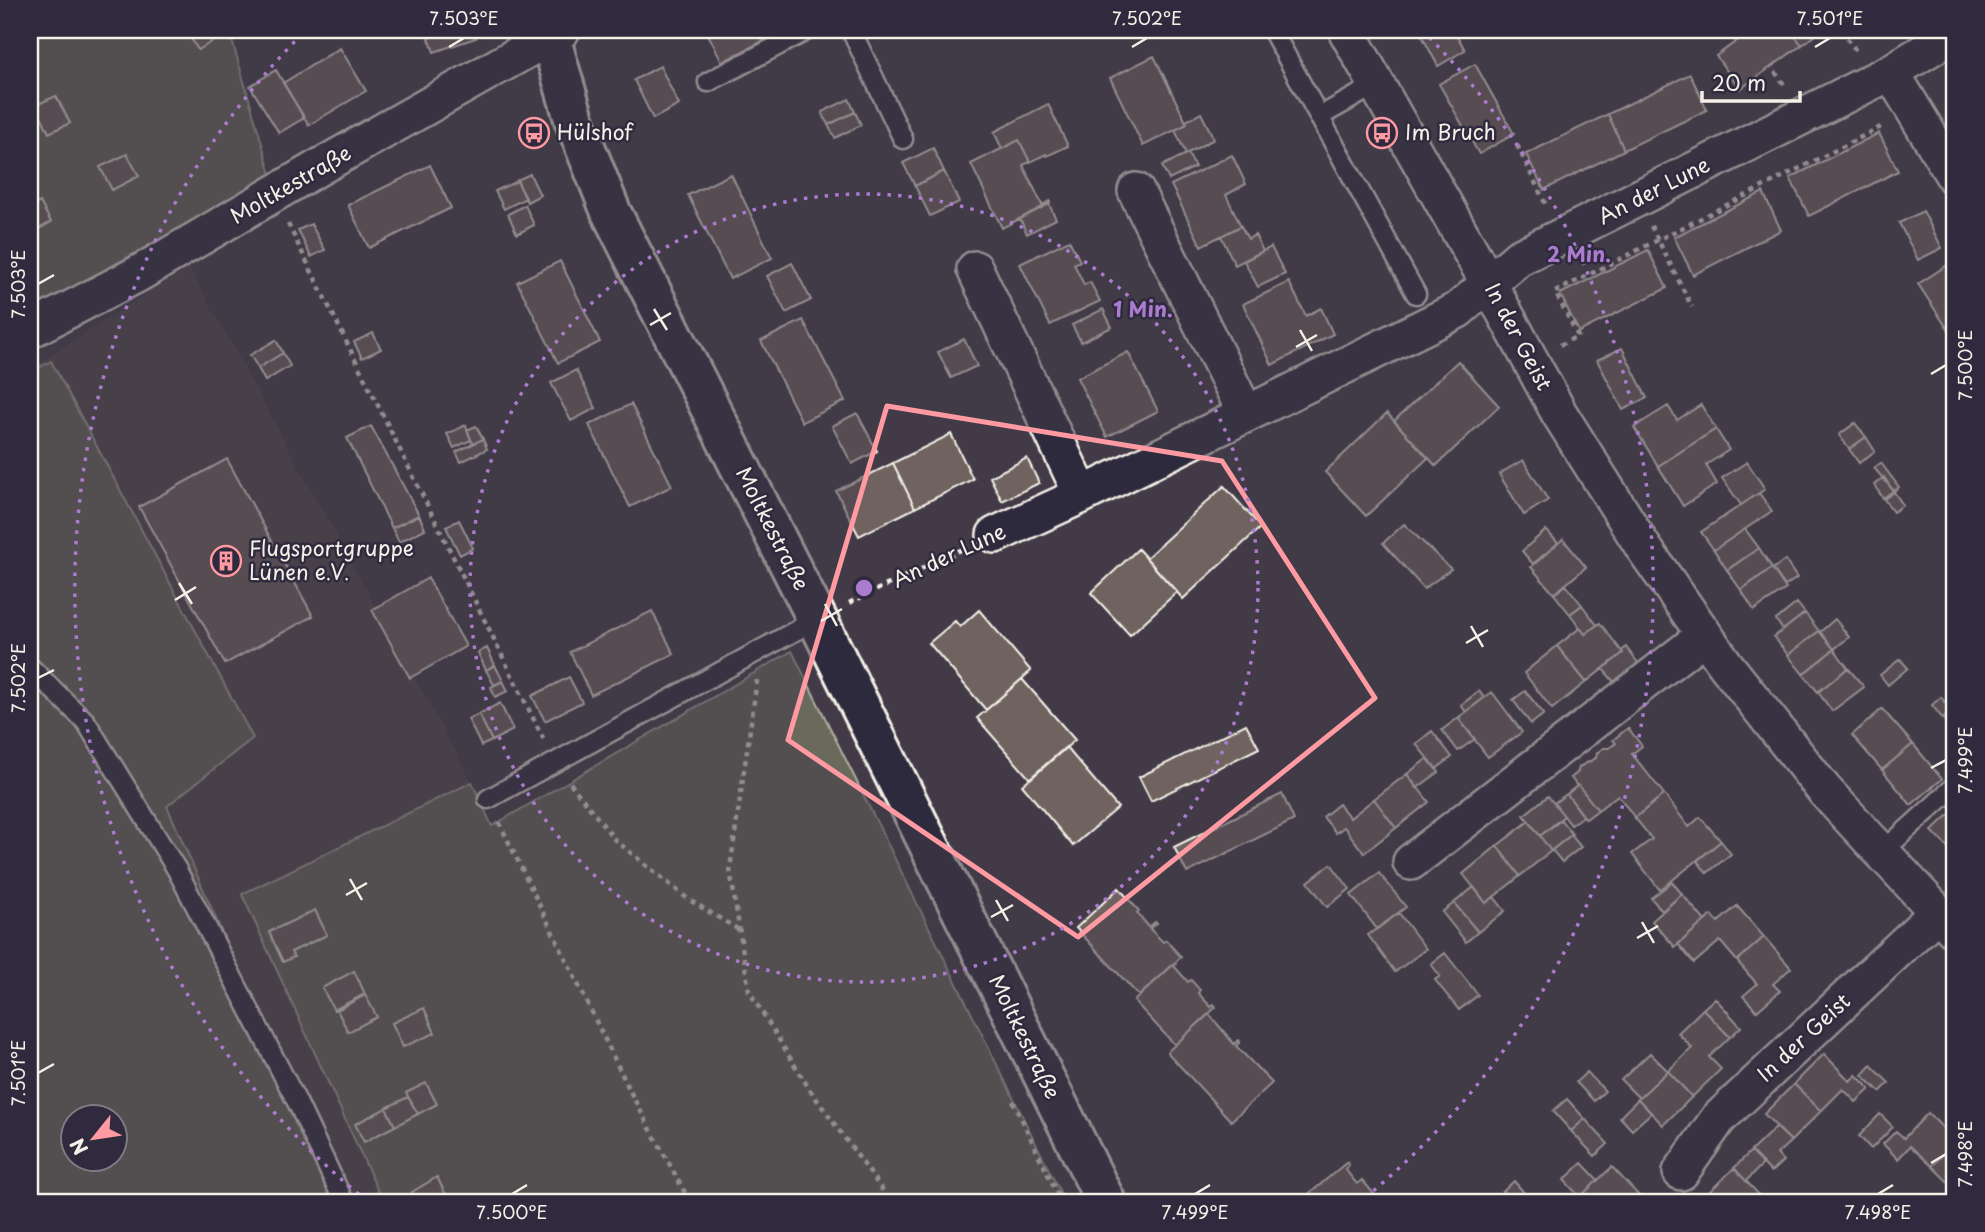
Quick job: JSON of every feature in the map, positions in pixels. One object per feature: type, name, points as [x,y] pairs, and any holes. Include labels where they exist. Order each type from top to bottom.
[{"type":"street","name":"In der Geist","points":[[1346,30],[1559,413],[1638,539],[1704,636],[1825,791],[1946,922],[1718,1119],[1681,1172]]},
{"type":"street","name":"Moltkestraße","points":[[30,330],[138,274],[553,32],[574,118],[611,212],[817,619],[1105,1202]]},
{"type":"street","name":"An der Lune","points":[[995,535],[1458,310],[1518,258],[1878,67],[1955,33]]},
{"type":"street","points":[[1878,67],[1915,110],[1955,178]]},
{"type":"street","points":[[1136,191],[1246,414]]},
{"type":"street","points":[[975,268],[1082,495]]},
{"type":"street","points":[[1411,862],[1704,636]]},
{"type":"lane","points":[[708,82],[808,30]]},
{"type":"lane","points":[[851,30],[903,139]]},
{"type":"lane","points":[[1272,30],[1416,294]]},
{"type":"lane","points":[[1319,117],[1377,84]]},
{"type":"lane","points":[[488,799],[817,619]]},
{"type":"lane","points":[[30,667],[86,722],[177,870],[297,1102],[344,1202]]},
{"type":"lane","points":[[1881,853],[1955,786]]},
{"type":"path","points":[[1841,30],[1878,67]]},
{"type":"path","points":[[1553,349],[1578,336],[1555,292],[1915,110]]},
{"type":"path","points":[[1517,145],[1547,208]]},
{"type":"path","points":[[273,195],[555,762],[615,840],[688,899],[739,930]]},
{"type":"path","points":[[1648,220],[1692,307]]},
{"type":"path","name":"An der Lune","points":[[817,619],[995,535]]},
{"type":"path","points":[[762,649],[730,869],[749,991],[810,1090],[891,1202]]},
{"type":"path","points":[[488,799],[633,1097],[690,1202]]},
{"type":"highlighted area","points":[[887,406],[1222,461],[1375,698],[1078,937],[788,740]]},
{"type":"shaded area","points":[[189,267],[472,782],[242,894],[383,1202],[30,1202],[30,368]]},
{"type":"green space","points":[[30,30],[229,30],[272,178],[30,311]]},
{"type":"green space","points":[[51,361],[253,738],[167,806],[339,1202],[30,1202],[30,372]]},
{"type":"green space","points":[[792,651],[1065,1202],[383,1202],[242,894],[472,782],[492,826]]},
{"type":"building","points":[[186,30],[211,30],[217,39],[198,50]]},
{"type":"building","points":[[426,30],[473,30],[476,38],[434,52]]},
{"type":"building","points":[[706,30],[784,30],[722,62]]},
{"type":"building","points":[[1419,30],[1454,30],[1465,50],[1438,66]]},
{"type":"building","points":[[1752,30],[1790,30],[1802,45],[1740,89],[1716,56]]},
{"type":"building","points":[[1790,30],[1822,30],[1802,45]]},
{"type":"building","points":[[340,48],[366,91],[309,125],[283,83]]},
{"type":"building","points":[[1154,56],[1187,124],[1143,146],[1110,78]]},
{"type":"building","points":[[1475,64],[1514,134],[1479,154],[1439,84]]},
{"type":"building","points":[[660,66],[679,105],[653,119],[634,80]]},
{"type":"building","points":[[276,70],[304,118],[279,133],[250,86]]},
{"type":"building","points":[[1690,74],[1707,110],[1624,150],[1608,114]]},
{"type":"building","points":[[56,96],[70,123],[49,133],[36,105]]},
{"type":"building","points":[[849,99],[855,112],[828,125],[822,112]]},
{"type":"building","points":[[1048,104],[1068,146],[1030,162],[1019,140],[1002,149],[994,132]]},
{"type":"building","points":[[855,112],[861,125],[835,138],[828,125]]},
{"type":"building","points":[[1201,113],[1214,139],[1186,154],[1175,130]]},
{"type":"building","points":[[1608,114],[1624,150],[1544,190],[1526,154]]},
{"type":"building","points":[[1879,133],[1898,171],[1809,216],[1790,178]]},
{"type":"building","points":[[1019,140],[1030,162],[1023,165],[1042,205],[1050,203],[1002,228],[971,164]]},
{"type":"building","points":[[933,148],[944,171],[915,186],[903,163]]},
{"type":"building","points":[[1188,153],[1195,167],[1169,180],[1162,166]]},
{"type":"building","points":[[127,154],[139,176],[112,190],[100,167]]},
{"type":"building","points":[[1232,155],[1246,184],[1226,195],[1241,226],[1201,246],[1171,185]]},
{"type":"building","points":[[430,165],[451,208],[369,248],[348,205]]},
{"type":"building","points":[[944,171],[959,202],[930,216],[915,186]]},
{"type":"building","points":[[530,174],[540,195],[527,202],[517,180]]},
{"type":"building","points":[[731,174],[772,258],[730,279],[688,195]]},
{"type":"building","points":[[517,181],[526,198],[504,209],[495,191]]},
{"type":"building","points":[[1763,192],[1781,230],[1693,275],[1674,237]]},
{"type":"building","points":[[40,202],[51,222],[30,234],[30,208]]},
{"type":"building","points":[[1049,204],[1056,219],[1027,234],[1020,219]]},
{"type":"building","points":[[525,205],[534,225],[517,234],[508,214]]},
{"type":"building","points":[[1923,211],[1942,248],[1918,260],[1899,223]]},
{"type":"building","points":[[311,224],[325,250],[311,257],[298,230]]},
{"type":"building","points":[[1241,226],[1248,239],[1255,235],[1263,251],[1235,265],[1221,236]]},
{"type":"building","points":[[1069,240],[1080,261],[1074,264],[1084,285],[1090,282],[1100,301],[1050,325],[1020,264]]},
{"type":"building","points":[[1271,247],[1285,274],[1258,287],[1244,261]]},
{"type":"building","points":[[1648,250],[1667,288],[1579,332],[1560,294]]},
{"type":"building","points":[[1955,260],[1955,340],[1918,284]]},
{"type":"building","points":[[560,261],[600,342],[558,363],[517,282]]},
{"type":"building","points":[[792,263],[811,300],[786,313],[767,276]]},
{"type":"building","points":[[1289,282],[1306,316],[1321,308],[1333,334],[1272,365],[1243,304]]},
{"type":"building","points":[[1103,309],[1112,327],[1081,342],[1072,325]]},
{"type":"building","points":[[803,320],[845,401],[802,422],[761,341]]},
{"type":"building","points":[[373,333],[381,349],[362,358],[354,342]]},
{"type":"building","points":[[964,339],[977,366],[951,378],[938,352]]},
{"type":"building","points":[[276,340],[283,353],[258,368],[250,355]]},
{"type":"building","points":[[1622,348],[1647,398],[1623,410],[1597,360]]},
{"type":"building","points":[[1128,352],[1158,411],[1107,437],[1077,378]]},
{"type":"building","points":[[283,353],[290,366],[265,381],[258,368]]},
{"type":"building","points":[[1458,361],[1499,406],[1436,466],[1394,421]]},
{"type":"building","points":[[576,370],[596,408],[571,421],[551,383]]},
{"type":"building","points":[[631,404],[672,486],[630,507],[589,425]]},
{"type":"building","points":[[1701,405],[1716,429],[1658,466],[1634,427],[1668,406],[1677,420]]},
{"type":"building","points":[[857,413],[877,451],[852,464],[832,426]]},
{"type":"building","points":[[1387,413],[1428,458],[1366,516],[1325,472]]},
{"type":"building","points":[[1855,423],[1866,437],[1849,449],[1839,435]]},
{"type":"building","points":[[466,425],[471,440],[454,448],[447,434]]},
{"type":"building","points":[[371,426],[419,515],[392,528],[347,438]]},
{"type":"building","points":[[476,426],[483,439],[473,444],[467,430]]},
{"type":"building","points":[[1716,429],[1729,450],[1706,465],[1717,484],[1683,506],[1658,466]]},
{"type":"building","points":[[951,434],[973,479],[915,508],[893,463]]},
{"type":"building","points":[[1866,437],[1875,451],[1859,463],[1849,449]]},
{"type":"building","points":[[483,439],[487,449],[461,462],[456,452]]},
{"type":"building","points":[[1027,458],[1039,483],[1002,501],[990,477]]},
{"type":"building","name":"Flugsportgruppe Lünen e.V.","points":[[227,459],[313,616],[225,664],[139,507]]},
{"type":"building","points":[[1523,460],[1548,500],[1524,515],[1499,474]]},
{"type":"building","points":[[1747,462],[1765,489],[1741,505],[1722,478]]},
{"type":"building","points":[[893,463],[915,508],[859,536],[836,491]]},
{"type":"building","points":[[1881,463],[1899,487],[1894,491],[1874,468]]},
{"type":"building","points":[[1884,477],[1893,491],[1883,498],[1874,485]]},
{"type":"building","points":[[1224,486],[1261,527],[1183,599],[1146,558]]},
{"type":"building","points":[[1894,492],[1903,505],[1893,512],[1884,499]]},
{"type":"building","points":[[1759,493],[1772,511],[1714,550],[1701,532]]},
{"type":"building","points":[[419,515],[425,529],[399,542],[392,528]]},
{"type":"building","points":[[459,520],[473,548],[460,555],[446,527]]},
{"type":"building","points":[[1404,524],[1451,569],[1424,589],[1383,543]]},
{"type":"building","points":[[1745,529],[1759,548],[1727,570],[1714,550]]},
{"type":"building","points":[[1546,530],[1558,543],[1533,564],[1522,551]]},
{"type":"building","points":[[1563,539],[1586,567],[1554,594],[1531,567]]},
{"type":"building","points":[[1759,548],[1772,568],[1741,590],[1727,570]]},
{"type":"building","points":[[1138,549],[1177,592],[1130,635],[1091,593]]},
{"type":"building","points":[[1785,560],[1797,578],[1785,586],[1773,569]]},
{"type":"building","points":[[1772,568],[1786,589],[1754,610],[1741,590]]},
{"type":"building","points":[[428,578],[466,646],[410,678],[372,610]]},
{"type":"building","points":[[1566,585],[1582,605],[1570,614],[1554,594]]},
{"type":"building","points":[[1797,603],[1805,613],[1783,630],[1776,620]]},
{"type":"building","points":[[1582,605],[1597,625],[1585,634],[1570,614]]},
{"type":"building","points":[[979,610],[1031,671],[986,710],[929,643],[955,621],[960,627]]},
{"type":"building","points":[[652,611],[674,654],[591,695],[570,652]]},
{"type":"building","points":[[1805,613],[1819,631],[1788,655],[1774,637]]},
{"type":"building","points":[[1835,619],[1849,637],[1834,649],[1820,632]]},
{"type":"building","points":[[1600,623],[1623,653],[1586,682],[1557,646],[1580,628],[1585,634]]},
{"type":"building","points":[[1819,631],[1834,649],[1803,674],[1788,655]]},
{"type":"building","points":[[1557,646],[1586,682],[1552,709],[1524,673]]},
{"type":"building","points":[[1626,647],[1638,663],[1614,682],[1603,669],[1623,653]]},
{"type":"building","points":[[487,648],[495,665],[486,670],[478,653]]},
{"type":"building","points":[[1834,649],[1848,668],[1818,692],[1803,674]]},
{"type":"building","points":[[1900,659],[1908,668],[1888,685],[1880,675]]},
{"type":"building","points":[[495,665],[503,681],[494,685],[486,670]]},
{"type":"building","points":[[1848,668],[1864,687],[1832,711],[1818,692]]},
{"type":"building","points":[[569,677],[582,702],[545,721],[532,696]]},
{"type":"building","points":[[1022,679],[1075,740],[1030,779],[977,718]]},
{"type":"building","points":[[503,681],[508,691],[495,697],[491,687]]},
{"type":"building","points":[[1479,691],[1484,698],[1466,712],[1461,705]]},
{"type":"building","points":[[1525,691],[1544,714],[1531,724],[1513,700]]},
{"type":"building","points":[[1492,692],[1522,732],[1488,757],[1458,718]]},
{"type":"building","points":[[1941,697],[1952,711],[1943,719],[1932,705]]},
{"type":"building","points":[[500,703],[513,730],[492,741],[479,714]]},
{"type":"building","points":[[1882,709],[1913,744],[1882,770],[1852,735]]},
{"type":"building","points":[[1952,711],[1955,714],[1954,732],[1943,719]]},
{"type":"building","points":[[479,714],[492,741],[481,746],[468,719]]},
{"type":"building","points":[[1458,718],[1475,739],[1458,751],[1442,730]]},
{"type":"building","points":[[1246,724],[1259,748],[1151,801],[1139,777]]},
{"type":"building","points":[[1628,728],[1642,746],[1632,754],[1664,794],[1635,818],[1618,795],[1598,810],[1571,778],[1578,772],[1579,767],[1596,758],[1603,748],[1609,748],[1616,743],[1613,740]]},
{"type":"building","points":[[1432,731],[1452,757],[1436,769],[1416,744]]},
{"type":"building","points":[[1913,744],[1942,779],[1911,805],[1882,770]]},
{"type":"building","points":[[1066,747],[1118,808],[1073,846],[1022,785]]},
{"type":"building","points":[[1428,758],[1439,772],[1417,788],[1407,774]]},
{"type":"building","points":[[1407,774],[1429,802],[1396,828],[1374,799]]},
{"type":"building","points":[[1578,785],[1598,810],[1586,819],[1567,794]]},
{"type":"building","points":[[1282,794],[1294,820],[1187,873],[1174,847]]},
{"type":"building","points":[[1567,794],[1583,816],[1571,825],[1554,803]]},
{"type":"building","points":[[1664,794],[1689,827],[1700,817],[1721,841],[1660,890],[1632,854],[1652,839],[1635,818]]},
{"type":"building","points":[[1548,796],[1564,816],[1540,836],[1524,815]]},
{"type":"building","points":[[1374,799],[1396,828],[1364,853],[1344,827],[1336,833],[1323,817],[1339,804],[1350,818]]},
{"type":"building","points":[[1955,809],[1955,855],[1932,831]]},
{"type":"building","points":[[1561,820],[1572,834],[1551,851],[1540,836]]},
{"type":"building","points":[[1529,821],[1551,851],[1520,876],[1497,846]]},
{"type":"building","points":[[1571,835],[1581,847],[1562,862],[1552,850]]},
{"type":"building","points":[[1721,841],[1731,854],[1707,873],[1697,861]]},
{"type":"building","points":[[1497,846],[1520,876],[1486,903],[1463,874]]},
{"type":"building","points":[[1331,864],[1350,889],[1327,907],[1308,882]]},
{"type":"building","points":[[1379,873],[1406,907],[1377,929],[1351,895]]},
{"type":"building","points":[[1672,882],[1682,894],[1662,911],[1651,898]]},
{"type":"building","points":[[1474,887],[1486,903],[1494,897],[1505,911],[1478,932],[1454,903]]},
{"type":"building","points":[[1119,888],[1149,927],[1157,923],[1150,929],[1163,942],[1166,940],[1181,957],[1139,996],[1076,928]]},
{"type":"building","points":[[1682,894],[1705,921],[1675,947],[1652,921]]},
{"type":"building","points":[[1454,903],[1478,932],[1466,942],[1442,912]]},
{"type":"building","points":[[1737,906],[1764,937],[1737,961],[1720,941],[1694,963],[1678,944],[1712,915],[1718,922]]},
{"type":"building","points":[[315,910],[327,935],[291,952],[294,957],[283,962],[269,932]]},
{"type":"building","points":[[1399,913],[1426,949],[1395,972],[1368,935]]},
{"type":"building","points":[[1764,937],[1791,968],[1773,984],[1780,991],[1757,1011],[1743,996],[1757,984],[1737,961]]},
{"type":"building","points":[[1445,953],[1478,995],[1459,1010],[1435,980],[1440,976],[1431,964]]},
{"type":"building","points":[[1175,963],[1174,966],[1188,982],[1191,980],[1200,990],[1198,993],[1211,1007],[1214,1004],[1216,1007],[1175,1045],[1134,1001]]},
{"type":"building","points":[[354,971],[365,994],[334,1010],[322,988]]},
{"type":"building","points":[[365,995],[377,1017],[348,1032],[337,1010]]},
{"type":"building","points":[[1715,998],[1741,1027],[1730,1037],[1703,1009]]},
{"type":"building","points":[[424,1008],[435,1033],[403,1047],[392,1023]]},
{"type":"building","points":[[1703,1009],[1730,1037],[1709,1057],[1721,1069],[1692,1097],[1668,1071],[1692,1048],[1678,1033]]},
{"type":"building","points":[[1209,1014],[1234,1044],[1239,1040],[1236,1046],[1272,1083],[1231,1121],[1167,1052]]},
{"type":"building","points":[[1650,1053],[1668,1071],[1639,1098],[1621,1080]]},
{"type":"building","points":[[1824,1054],[1850,1081],[1856,1075],[1870,1089],[1856,1102],[1843,1089],[1821,1111],[1794,1084]]},
{"type":"building","points":[[1871,1065],[1889,1083],[1880,1092],[1862,1075]]},
{"type":"building","points":[[1668,1071],[1692,1097],[1663,1125],[1638,1099]]},
{"type":"building","points":[[1587,1072],[1605,1091],[1594,1101],[1576,1082]]},
{"type":"building","points":[[426,1083],[437,1104],[418,1114],[406,1093]]},
{"type":"building","points":[[1794,1084],[1821,1111],[1791,1141],[1764,1114]]},
{"type":"building","points":[[408,1097],[418,1114],[395,1126],[386,1108]]},
{"type":"building","points":[[1567,1099],[1585,1119],[1571,1131],[1553,1111]]},
{"type":"building","points":[[1638,1099],[1651,1113],[1632,1130],[1620,1117]]},
{"type":"building","points":[[386,1108],[395,1126],[364,1142],[355,1124]]},
{"type":"building","points":[[1928,1113],[1955,1142],[1932,1166],[1910,1146],[1898,1159],[1883,1144],[1896,1131],[1904,1138]]},
{"type":"building","points":[[1880,1114],[1893,1127],[1871,1149],[1859,1136]]},
{"type":"building","points":[[1585,1119],[1608,1144],[1595,1156],[1571,1131]]},
{"type":"building","points":[[1776,1127],[1791,1141],[1777,1154],[1783,1161],[1771,1172],[1751,1151]]},
{"type":"building","points":[[1955,1142],[1955,1202],[1943,1202],[1954,1188],[1932,1166]]},
{"type":"building","points":[[1751,1151],[1763,1164],[1746,1181],[1734,1168]]},
{"type":"building","points":[[1347,1162],[1349,1165],[1345,1169],[1357,1184],[1362,1180],[1381,1202],[1316,1202],[1309,1194]]},
{"type":"building","points":[[1582,1163],[1598,1180],[1580,1197],[1564,1180]]},
{"type":"building","points":[[1612,1167],[1643,1200],[1589,1202],[1582,1195]]},
{"type":"building","points":[[1734,1168],[1763,1199],[1759,1202],[1716,1202],[1708,1193]]},
{"type":"building","points":[[437,1177],[446,1195],[433,1202],[418,1202],[412,1192]]},
{"type":"building","points":[[1514,1181],[1532,1202],[1492,1202]]},
{"type":"place","name":"Hülshof","points":[[534,133]]},
{"type":"place","name":"Im Bruch","points":[[1382,133]]},
{"type":"place","name":"Flugsportgruppe Lünen e.V.","points":[[226,561]]}]
